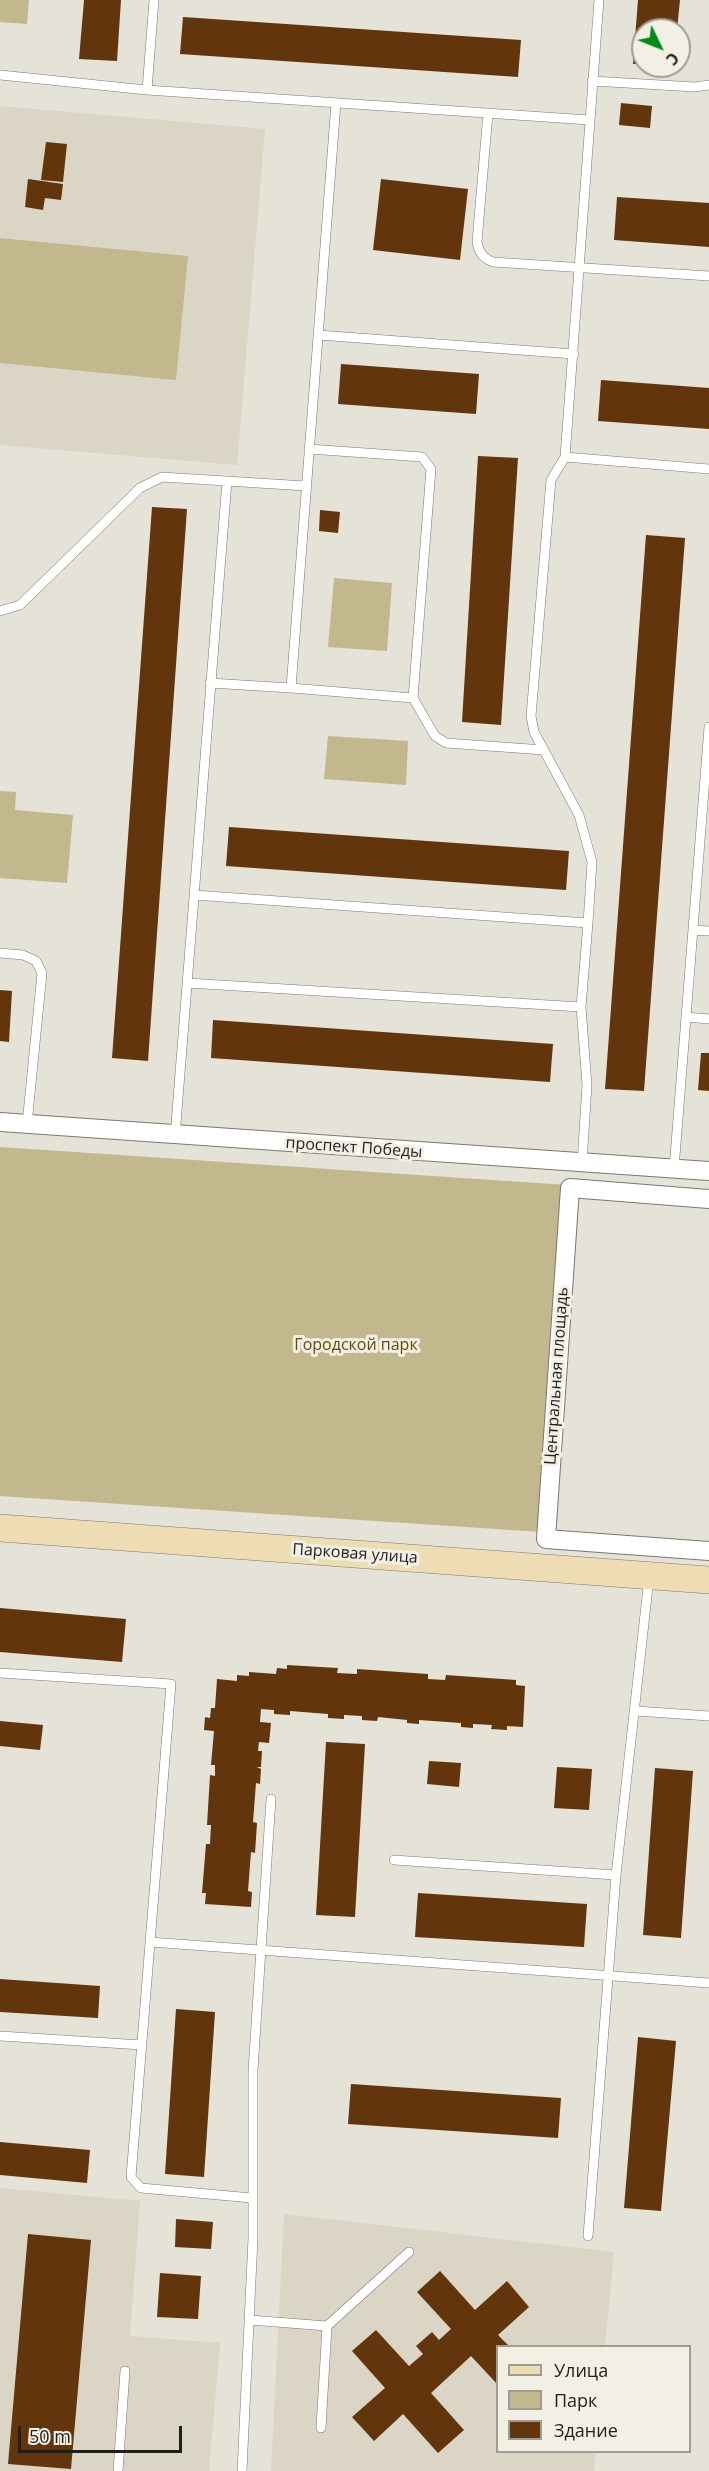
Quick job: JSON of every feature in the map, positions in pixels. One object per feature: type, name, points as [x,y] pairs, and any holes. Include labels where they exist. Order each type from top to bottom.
[{"type":"street","name":"проспект Победы","points":[[0,1122],[175,1136],[709,1171]]},
{"type":"street","name":"Центральная площадь","points":[[709,1199],[570,1188],[546,1539],[709,1551]]},
{"type":"street","name":"Парковая улица","points":[[0,1528],[709,1580]]},
{"type":"lane","points":[[147,90],[154,0]]},
{"type":"lane","points":[[582,1163],[587,1086],[581,1006],[592,862],[579,815],[534,732],[531,716],[551,480],[565,457],[581,267],[589,120],[599,0]]},
{"type":"lane","points":[[0,75],[147,90],[589,120]]},
{"type":"lane","points":[[592,81],[695,87],[709,85]]},
{"type":"lane","points":[[291,688],[336,103]]},
{"type":"lane","points":[[488,113],[477,242],[479,251],[485,259],[494,262],[709,276]]},
{"type":"lane","points":[[318,335],[574,354]]},
{"type":"lane","points":[[309,449],[422,457],[431,469],[412,698],[435,736],[446,743],[544,750]]},
{"type":"lane","points":[[565,457],[709,469]]},
{"type":"lane","points":[[0,611],[20,605],[140,488],[152,481],[162,477],[306,486]]},
{"type":"lane","points":[[175,1136],[227,481]]},
{"type":"lane","points":[[210,683],[412,698]]},
{"type":"lane","points":[[674,1169],[709,727]]},
{"type":"lane","points":[[194,895],[588,923]]},
{"type":"lane","points":[[693,930],[709,931]]},
{"type":"lane","points":[[0,954],[23,956],[36,961],[42,973],[27,1124]]},
{"type":"lane","points":[[187,983],[581,1006]]},
{"type":"lane","points":[[686,1017],[709,1019]]},
{"type":"lane","points":[[588,2236],[616,1875],[626,1773],[636,1711],[649,1576]]},
{"type":"lane","points":[[0,1673],[171,1684],[131,2177],[141,2188],[252,2198]]},
{"type":"lane","points":[[636,1711],[709,1716]]},
{"type":"lane","points":[[242,2471],[253,2238],[253,2070],[271,1799]]},
{"type":"lane","points":[[394,1860],[616,1875]]},
{"type":"lane","points":[[150,1942],[709,1983]]},
{"type":"lane","points":[[0,2036],[142,2045]]},
{"type":"lane","points":[[321,2428],[327,2326],[408,2252]]},
{"type":"lane","points":[[250,2320],[327,2326]]},
{"type":"lane","points":[[118,2471],[125,2371]]},
{"type":"shaded area","points":[[0,106],[265,129],[237,465],[0,445]]},
{"type":"shaded area","points":[[0,2188],[140,2201],[130,2336],[220,2343],[209,2471],[0,2471]]},
{"type":"shaded area","points":[[284,2214],[614,2252],[605,2345],[496,2345],[496,2453],[596,2453],[594,2471],[271,2471]]},
{"type":"green space","points":[[0,0],[29,0],[27,24],[0,22]]},
{"type":"green space","points":[[0,238],[188,256],[176,380],[0,363]]},
{"type":"green space","points":[[334,578],[392,583],[387,651],[328,647]]},
{"type":"green space","points":[[328,736],[408,741],[406,785],[324,779]]},
{"type":"green space","points":[[0,791],[16,792],[15,810],[73,815],[67,883],[0,878]]},
{"type":"green space","name":"Городской парк","points":[[0,1147],[567,1185],[541,1532],[0,1496]]},
{"type":"building","points":[[84,0],[121,0],[117,61],[79,59]]},
{"type":"building","points":[[638,0],[680,0],[678,18],[637,18]]},
{"type":"building","points":[[183,17],[521,40],[518,77],[180,54]]},
{"type":"building","points":[[621,103],[652,106],[650,128],[619,125]]},
{"type":"building","points":[[46,142],[67,144],[63,182],[41,180]]},
{"type":"building","points":[[28,179],[63,184],[61,200],[45,198],[43,210],[25,207]]},
{"type":"building","points":[[381,179],[468,189],[460,260],[373,250]]},
{"type":"building","points":[[617,197],[709,203],[709,247],[614,240]]},
{"type":"building","points":[[341,364],[479,374],[476,414],[338,404]]},
{"type":"building","points":[[601,380],[709,388],[709,429],[598,421]]},
{"type":"building","points":[[478,456],[518,458],[501,725],[462,722]]},
{"type":"building","points":[[152,507],[187,509],[148,1061],[112,1058]]},
{"type":"building","points":[[320,510],[340,512],[338,533],[319,531]]},
{"type":"building","points":[[646,535],[685,538],[644,1091],[605,1089]]},
{"type":"building","points":[[229,827],[569,851],[566,890],[226,866]]},
{"type":"building","points":[[0,990],[12,991],[9,1042],[0,1041]]},
{"type":"building","points":[[213,1020],[553,1044],[550,1082],[211,1058]]},
{"type":"building","points":[[701,1053],[709,1053],[709,1091],[698,1090]]},
{"type":"building","points":[[0,1608],[126,1619],[122,1662],[0,1652]]},
{"type":"building","points":[[287,1665],[338,1668],[337,1673],[357,1674],[357,1669],[428,1674],[428,1679],[445,1680],[446,1675],[516,1680],[516,1685],[525,1686],[523,1727],[507,1726],[507,1730],[491,1729],[492,1725],[473,1724],[473,1728],[461,1727],[461,1723],[419,1720],[419,1724],[407,1723],[407,1720],[378,1717],[377,1721],[362,1720],[362,1716],[344,1715],[344,1719],[328,1718],[328,1714],[290,1711],[290,1715],[274,1714],[274,1710],[261,1709],[260,1722],[271,1723],[269,1743],[259,1742],[258,1751],[262,1751],[261,1767],[257,1767],[261,1769],[260,1784],[256,1783],[253,1822],[257,1823],[255,1853],[251,1852],[248,1891],[252,1892],[251,1907],[205,1904],[206,1893],[202,1893],[206,1844],[210,1844],[211,1825],[207,1825],[210,1775],[215,1776],[215,1765],[211,1765],[214,1731],[204,1730],[205,1717],[210,1718],[211,1708],[215,1708],[217,1679],[237,1681],[237,1675],[249,1676],[249,1672],[276,1674],[277,1668],[287,1669]]},
{"type":"building","points":[[0,1721],[43,1725],[40,1750],[0,1746]]},
{"type":"building","points":[[326,1742],[365,1744],[355,1917],[316,1915]]},
{"type":"building","points":[[429,1761],[461,1763],[459,1787],[427,1784]]},
{"type":"building","points":[[557,1767],[592,1769],[589,1810],[554,1808]]},
{"type":"building","points":[[655,1768],[693,1771],[681,1938],[643,1935]]},
{"type":"building","points":[[418,1893],[587,1904],[584,1947],[415,1937]]},
{"type":"building","points":[[0,1979],[100,1986],[98,2018],[0,2012]]},
{"type":"building","points":[[176,2009],[215,2012],[204,2177],[165,2174]]},
{"type":"building","points":[[638,2037],[676,2041],[661,2211],[624,2208]]},
{"type":"building","points":[[351,2084],[561,2098],[558,2138],[348,2124]]},
{"type":"building","points":[[0,2142],[90,2150],[87,2183],[0,2175]]},
{"type":"building","points":[[176,2219],[213,2222],[211,2249],[175,2247]]},
{"type":"building","points":[[28,2234],[91,2240],[71,2469],[8,2464]]},
{"type":"building","points":[[440,2271],[475,2310],[507,2281],[529,2307],[498,2335],[508,2345],[496,2345],[496,2383],[471,2356],[431,2393],[464,2430],[438,2453],[403,2414],[374,2441],[352,2417],[385,2388],[352,2351],[376,2330],[409,2366],[423,2354],[416,2346],[432,2332],[439,2340],[451,2329],[417,2292]]},
{"type":"building","points":[[160,2273],[201,2276],[198,2319],[157,2317]]}]
